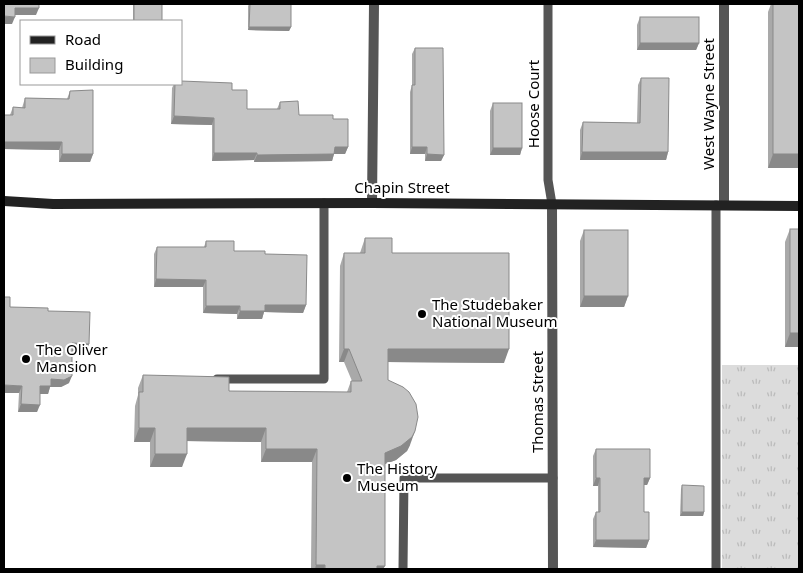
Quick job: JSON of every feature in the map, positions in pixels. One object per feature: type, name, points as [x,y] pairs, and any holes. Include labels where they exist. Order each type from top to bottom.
[{"type":"main road","name":"Chapin Street","points":[[4,201],[53,204],[372,203],[799,206]]},
{"type":"street","points":[[372,203],[374,4]]},
{"type":"street","name":"West Wayne Street","points":[[720,205],[724,4]]},
{"type":"street","name":"Thomas Street","points":[[552,204],[553,569]]},
{"type":"lane","name":"Hoose Court","points":[[548,4],[548,180],[552,204]]},
{"type":"lane","points":[[209,379],[324,379],[324,203]]},
{"type":"lane","points":[[716,569],[720,205]]},
{"type":"lane","points":[[403,569],[404,478],[553,478]]},
{"type":"green space","points":[[722,365],[799,365],[799,569],[722,569]]},
{"type":"building","points":[[4,4],[39,4],[39,8],[15,8],[15,17],[4,16]]},
{"type":"building","points":[[134,4],[162,4],[162,20],[134,20]]},
{"type":"building","points":[[250,4],[291,4],[291,27],[249,27]]},
{"type":"building","points":[[773,4],[799,4],[799,154],[773,154]]},
{"type":"building","points":[[640,17],[699,17],[699,43],[640,43]]},
{"type":"building","points":[[415,48],[443,48],[444,155],[427,154],[427,147],[412,147],[412,85],[415,85]]},
{"type":"building","points":[[641,78],[669,78],[668,152],[582,152],[583,122],[640,123]]},
{"type":"building","points":[[182,81],[232,83],[232,90],[247,90],[247,109],[280,109],[280,102],[298,101],[299,115],[333,115],[333,119],[348,119],[348,147],[335,147],[334,154],[257,155],[257,153],[214,153],[214,118],[174,116],[175,85],[182,85]]},
{"type":"building","points":[[93,90],[93,154],[62,154],[62,142],[4,142],[4,115],[13,115],[13,107],[25,108],[25,98],[69,99],[70,91]]},
{"type":"building","points":[[493,103],[522,103],[522,148],[493,148]]},
{"type":"building","points":[[790,229],[799,229],[799,333],[790,333]]},
{"type":"building","points":[[584,230],[628,230],[628,296],[584,296]]},
{"type":"building","points":[[365,238],[392,238],[392,253],[509,253],[509,349],[388,349],[388,380],[409,392],[416,404],[418,417],[412,437],[401,446],[385,453],[385,566],[377,566],[377,569],[325,569],[325,565],[316,565],[317,449],[266,449],[266,428],[187,428],[187,454],[155,454],[155,428],[139,428],[139,392],[143,392],[143,375],[229,377],[229,391],[351,392],[351,381],[362,381],[349,349],[344,349],[344,253],[365,253]]},
{"type":"building","points":[[206,241],[234,241],[234,251],[265,251],[265,254],[307,255],[306,305],[265,305],[265,311],[240,311],[240,306],[206,306],[206,280],[156,279],[157,247],[206,247]]},
{"type":"building","name":"The Oliver Mansion","points":[[4,297],[10,297],[10,307],[48,308],[48,311],[90,312],[89,344],[72,343],[72,376],[64,380],[51,379],[51,386],[40,386],[40,405],[21,404],[22,386],[4,385]]},
{"type":"building","points":[[596,449],[650,449],[650,478],[644,478],[644,512],[649,512],[649,540],[596,540],[596,512],[600,512],[600,478],[596,478]]},
{"type":"building","points":[[682,485],[704,486],[704,512],[682,512]]},
{"type":"place","name":"The Studebaker National Museum","points":[[422,314]]},
{"type":"place","name":"The Oliver Mansion","points":[[26,359]]},
{"type":"place","name":"The History Museum","points":[[347,478]]}]
